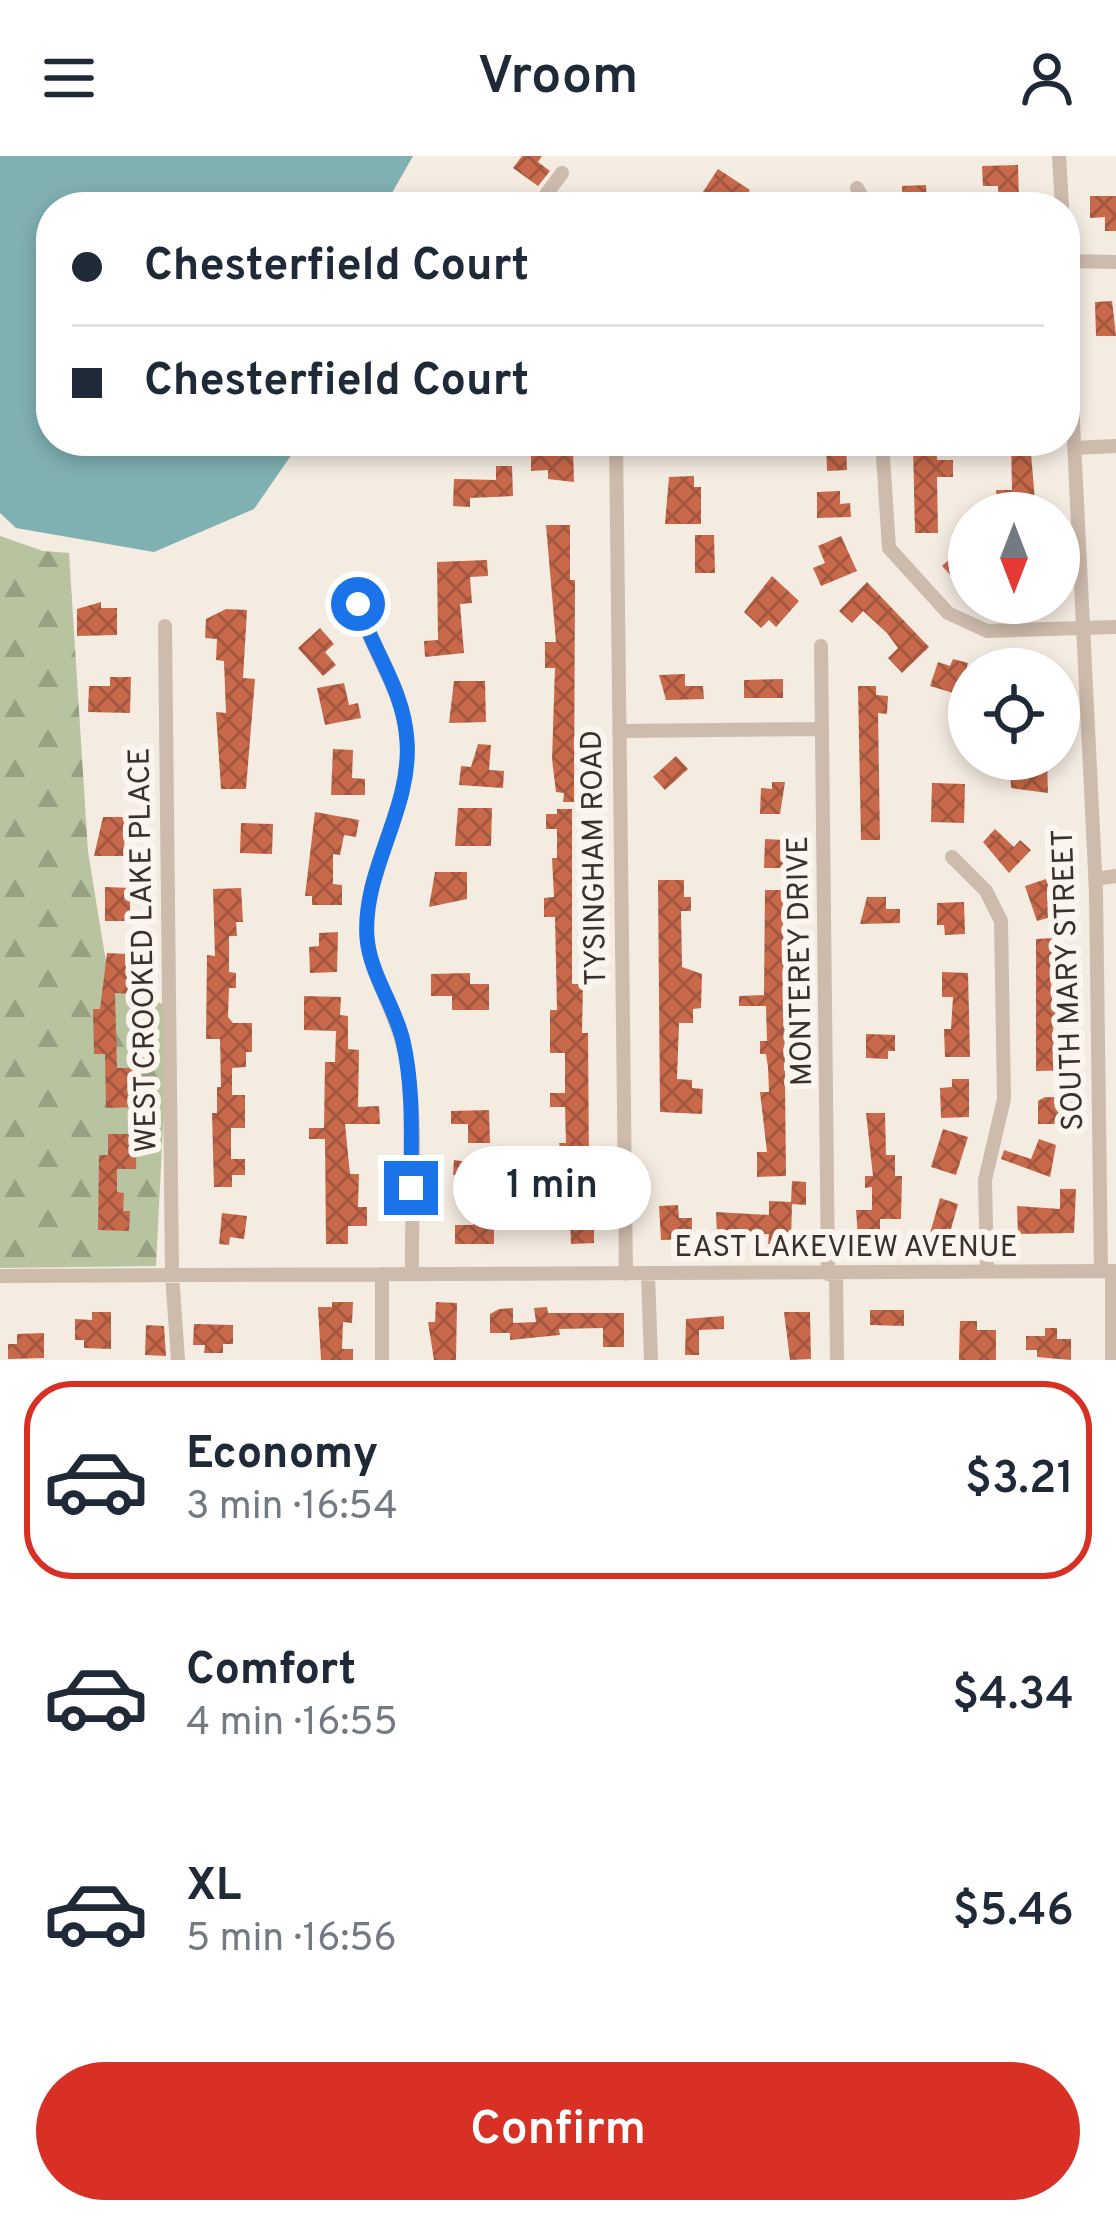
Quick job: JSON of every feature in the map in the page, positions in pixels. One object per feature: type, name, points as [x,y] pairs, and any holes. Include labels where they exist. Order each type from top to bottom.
[{"type":"street","points":[[1059,156],[1061,192]]},
{"type":"street","points":[[548,192],[562,173]]},
{"type":"street","points":[[857,188],[859,192]]},
{"type":"street","points":[[1080,260],[1116,262]]},
{"type":"street","points":[[1080,448],[1116,446]]},
{"type":"street","name":"TYSINGHAM ROAD","points":[[616,456],[626,1274]]},
{"type":"street","points":[[883,456],[889,548],[948,613],[987,631],[1116,627]]},
{"type":"street","name":"SOUTH MARY STREET","points":[[1074,456],[1108,1081],[1112,1360]]},
{"type":"street","points":[[355,592],[362,620],[395,684],[407,745],[402,796],[375,881],[367,929],[373,964],[394,1011],[408,1065],[412,1274]]},
{"type":"street","name":"WEST CROOKED LAKE PLACE","points":[[165,626],[172,1274],[178,1360]]},
{"type":"street","name":"MONTEREY DRIVE","points":[[821,646],[837,1360]]},
{"type":"street","points":[[619,731],[822,729]]},
{"type":"street","points":[[952,857],[986,891],[1000,921],[1004,1099],[985,1180],[988,1272]]},
{"type":"street","points":[[1095,879],[1116,876]]},
{"type":"street","name":"EAST LAKEVIEW AVENUE","points":[[0,1276],[1109,1271]]},
{"type":"street","points":[[382,1274],[382,1360]]},
{"type":"street","points":[[648,1274],[651,1360]]},
{"type":"green space","points":[[0,536],[43,551],[69,553],[88,852],[108,974],[123,991],[169,1006],[156,1266],[0,1268]]},
{"type":"water","points":[[0,156],[413,156],[393,192],[36,192],[36,456],[291,456],[254,509],[154,552],[16,528],[0,513]]},
{"type":"building","points":[[522,156],[542,156],[538,162],[550,171],[538,186],[513,168]]},
{"type":"building","points":[[1018,165],[1019,192],[983,186],[982,166]]},
{"type":"building","points":[[718,169],[750,190],[749,192],[703,192]]},
{"type":"building","points":[[926,185],[926,192],[902,192],[902,186]]},
{"type":"building","points":[[1090,196],[1116,196],[1116,231],[1105,231],[1105,217],[1090,218]]},
{"type":"building","points":[[1112,301],[1116,336],[1096,336],[1095,302]]},
{"type":"building","points":[[531,456],[573,456],[574,482],[548,479],[548,470],[531,471]]},
{"type":"building","points":[[826,456],[847,456],[847,470],[827,471]]},
{"type":"building","points":[[913,456],[953,460],[953,477],[937,477],[938,533],[915,533]]},
{"type":"building","points":[[1011,456],[1031,456],[1034,492],[996,490],[1012,490]]},
{"type":"building","points":[[496,466],[512,466],[513,496],[470,498],[470,507],[453,506],[454,479],[496,480]]},
{"type":"building","points":[[694,476],[694,487],[701,487],[701,524],[665,524],[669,477]]},
{"type":"building","points":[[840,491],[840,504],[850,503],[851,517],[817,518],[817,492]]},
{"type":"building","points":[[546,525],[570,525],[570,580],[575,580],[574,802],[563,802],[564,793],[556,792],[552,759],[555,668],[545,668],[545,642],[556,642]]},
{"type":"building","points":[[695,535],[714,535],[715,573],[695,573]]},
{"type":"building","points":[[841,536],[857,571],[821,586],[813,568],[825,563],[818,546]]},
{"type":"building","points":[[487,560],[488,576],[470,577],[472,603],[460,604],[464,653],[425,657],[424,641],[438,640],[437,562]]},
{"type":"building","points":[[772,576],[799,601],[776,627],[769,620],[761,628],[744,612]]},
{"type":"building","points":[[867,582],[929,647],[902,673],[888,658],[898,648],[887,633],[863,611],[852,623],[839,611]]},
{"type":"building","points":[[101,602],[101,608],[117,608],[117,635],[77,636],[77,609]]},
{"type":"building","points":[[226,609],[247,610],[243,678],[255,679],[246,789],[221,789],[216,712],[226,713],[224,661],[216,660],[217,639],[205,638],[206,619]]},
{"type":"building","points":[[320,628],[334,644],[325,652],[336,665],[323,676],[298,648]]},
{"type":"building","points":[[938,662],[948,665],[948,691],[930,686]]},
{"type":"building","points":[[685,674],[685,686],[703,686],[704,699],[666,700],[659,675]]},
{"type":"building","points":[[110,677],[131,677],[130,713],[88,712],[89,686],[110,686]]},
{"type":"building","points":[[783,679],[783,698],[744,698],[744,680]]},
{"type":"building","points":[[454,681],[485,681],[486,722],[449,723]]},
{"type":"building","points":[[344,683],[349,705],[358,703],[361,718],[325,725],[317,688]]},
{"type":"building","points":[[858,686],[876,686],[876,695],[888,696],[887,714],[878,713],[880,840],[861,840]]},
{"type":"building","points":[[478,744],[491,745],[489,770],[504,771],[503,788],[459,785],[461,766],[471,767]]},
{"type":"building","points":[[333,749],[353,750],[352,778],[365,779],[365,795],[331,795]]},
{"type":"building","points":[[676,756],[688,769],[665,790],[653,777]]},
{"type":"building","points":[[1011,780],[1048,780],[1048,793],[1011,788]]},
{"type":"building","points":[[772,782],[785,782],[780,814],[760,814],[761,788],[772,789]]},
{"type":"building","points":[[932,783],[965,784],[964,823],[931,822]]},
{"type":"building","points":[[458,808],[492,808],[491,846],[455,846]]},
{"type":"building","points":[[557,809],[572,809],[572,984],[583,984],[582,1033],[588,1033],[589,1170],[566,1170],[559,1143],[566,1143],[565,1107],[550,1107],[550,1093],[565,1093],[565,1053],[550,1053],[550,1010],[557,1010],[555,917],[544,917],[544,898],[554,897],[552,858],[557,858],[557,829],[546,829],[546,814],[557,814]]},
{"type":"building","points":[[315,812],[359,820],[356,837],[344,835],[340,855],[333,854],[333,884],[342,885],[342,905],[312,905],[312,896],[305,896]]},
{"type":"building","points":[[103,817],[125,817],[124,856],[94,856]]},
{"type":"building","points":[[241,823],[273,824],[272,854],[240,853]]},
{"type":"building","points":[[995,829],[1014,847],[1020,840],[1031,850],[1009,873],[983,842]]},
{"type":"building","points":[[765,839],[784,840],[783,868],[764,868]]},
{"type":"building","points":[[435,872],[467,872],[467,899],[429,907]]},
{"type":"building","points":[[1046,879],[1058,915],[1037,921],[1025,886]]},
{"type":"building","points":[[658,880],[684,880],[684,897],[691,897],[691,911],[681,911],[682,967],[702,974],[701,1008],[693,1009],[693,1023],[679,1023],[677,1079],[692,1080],[692,1088],[703,1089],[702,1114],[660,1112]]},
{"type":"building","points":[[105,887],[130,888],[130,921],[105,921]]},
{"type":"building","points":[[241,888],[243,922],[236,922],[237,936],[229,936],[229,972],[236,973],[236,988],[229,988],[228,1017],[233,1023],[252,1023],[252,1052],[246,1052],[246,1067],[232,1068],[232,1095],[245,1095],[245,1128],[231,1128],[231,1159],[245,1159],[245,1175],[232,1175],[232,1187],[214,1187],[212,1113],[217,1113],[217,1087],[221,1087],[220,1039],[206,1039],[207,955],[215,956],[213,889]]},
{"type":"building","points":[[765,890],[783,890],[786,1176],[757,1177],[757,1152],[767,1152],[760,1092],[769,1092],[766,1054],[760,1054],[760,1041],[767,1041],[766,1006],[739,1006],[739,996],[764,995]]},
{"type":"building","points":[[867,897],[886,897],[886,909],[900,909],[900,923],[860,924]]},
{"type":"building","points":[[964,902],[965,934],[945,935],[944,925],[937,925],[937,903]]},
{"type":"building","points":[[338,932],[337,972],[310,973],[309,947],[319,946],[319,933]]},
{"type":"building","points":[[1055,938],[1061,975],[1051,975],[1052,1001],[1057,1001],[1052,1038],[1057,1054],[1075,1054],[1075,1070],[1036,1071],[1036,939]]},
{"type":"building","points":[[107,953],[127,954],[126,972],[135,973],[134,994],[115,993],[117,1068],[133,1068],[141,1107],[106,1108],[105,1054],[94,1054],[93,1009],[100,1009]]},
{"type":"building","points":[[942,972],[968,973],[970,1057],[945,1057],[944,1029],[951,1029],[953,997],[942,997]]},
{"type":"building","points":[[470,973],[470,984],[489,984],[489,1010],[452,1010],[452,996],[431,996],[431,974]]},
{"type":"building","points":[[304,996],[341,997],[340,1015],[348,1016],[348,1049],[359,1050],[358,1107],[379,1106],[380,1124],[345,1124],[350,1174],[359,1174],[358,1207],[367,1207],[367,1226],[348,1226],[348,1244],[326,1244],[325,1139],[309,1139],[309,1128],[324,1128],[325,1062],[335,1062],[336,1031],[304,1030]]},
{"type":"building","points":[[866,1034],[895,1035],[895,1051],[888,1051],[888,1059],[866,1058]]},
{"type":"building","points":[[952,1079],[969,1079],[969,1117],[941,1118],[940,1088],[952,1087]]},
{"type":"building","points":[[1077,1098],[1077,1124],[1038,1124],[1038,1101]]},
{"type":"building","points":[[489,1110],[490,1143],[468,1143],[468,1124],[451,1124],[451,1111]]},
{"type":"building","points":[[866,1113],[885,1113],[886,1155],[895,1155],[895,1176],[902,1176],[901,1219],[880,1219],[880,1248],[859,1248],[856,1210],[872,1210],[872,1187],[865,1188],[865,1176],[873,1176]]},
{"type":"building","points":[[943,1129],[968,1137],[956,1175],[931,1167]]},
{"type":"building","points":[[108,1134],[137,1134],[136,1169],[117,1169],[117,1192],[124,1193],[123,1211],[130,1211],[129,1231],[98,1230],[99,1155],[108,1155]]},
{"type":"building","points":[[1039,1139],[1056,1145],[1050,1177],[1001,1159],[1004,1150],[1031,1159]]},
{"type":"building","points":[[454,1160],[488,1165],[487,1210],[521,1210],[521,1226],[494,1227],[494,1244],[455,1244],[455,1225],[473,1225],[473,1192],[463,1192],[464,1175],[453,1175]]},
{"type":"building","points":[[792,1181],[806,1182],[806,1205],[792,1204],[791,1244],[768,1244],[769,1234],[717,1235],[716,1212],[769,1215],[769,1201],[791,1202]]},
{"type":"building","points":[[1060,1189],[1076,1189],[1074,1233],[1018,1234],[1017,1206],[1060,1209]]},
{"type":"building","points":[[569,1193],[583,1193],[583,1218],[594,1218],[594,1243],[571,1244]]},
{"type":"building","points":[[940,1198],[958,1204],[947,1243],[929,1237]]},
{"type":"building","points":[[678,1205],[679,1218],[692,1218],[692,1239],[661,1240],[659,1206]]},
{"type":"building","points":[[222,1213],[247,1216],[244,1239],[230,1237],[229,1245],[219,1244]]},
{"type":"building","points":[[332,1302],[353,1302],[352,1323],[343,1322],[342,1349],[353,1349],[353,1360],[321,1360],[318,1307],[332,1307]]},
{"type":"building","points":[[436,1302],[457,1303],[456,1360],[434,1360],[428,1322],[435,1322]]},
{"type":"building","points":[[547,1307],[548,1313],[624,1313],[624,1347],[603,1347],[603,1328],[559,1329],[560,1335],[510,1340],[510,1333],[490,1333],[490,1314],[499,1309],[513,1308],[513,1323],[536,1322],[534,1308]]},
{"type":"building","points":[[870,1310],[904,1310],[904,1326],[870,1325]]},
{"type":"building","points":[[92,1312],[111,1312],[111,1349],[84,1348],[84,1340],[75,1340],[75,1319],[92,1320]]},
{"type":"building","points":[[784,1312],[810,1312],[811,1359],[790,1360]]},
{"type":"building","points":[[724,1316],[724,1329],[699,1330],[699,1355],[685,1355],[686,1319]]},
{"type":"building","points":[[960,1321],[977,1321],[977,1330],[996,1330],[996,1360],[959,1360]]},
{"type":"building","points":[[194,1324],[233,1325],[233,1344],[223,1344],[223,1353],[204,1353],[205,1345],[193,1345]]},
{"type":"building","points":[[146,1325],[164,1326],[166,1356],[145,1355]]},
{"type":"building","points":[[1045,1328],[1057,1328],[1057,1339],[1071,1339],[1071,1360],[1037,1357],[1037,1350],[1026,1350],[1026,1336],[1045,1336]]},
{"type":"building","points":[[44,1333],[44,1358],[8,1359],[8,1344],[17,1344],[17,1334]]},
{"type":"route","points":[[358,604],[395,684],[405,720],[407,764],[402,796],[375,881],[367,929],[373,964],[394,1011],[408,1065],[411,1188]]}]
